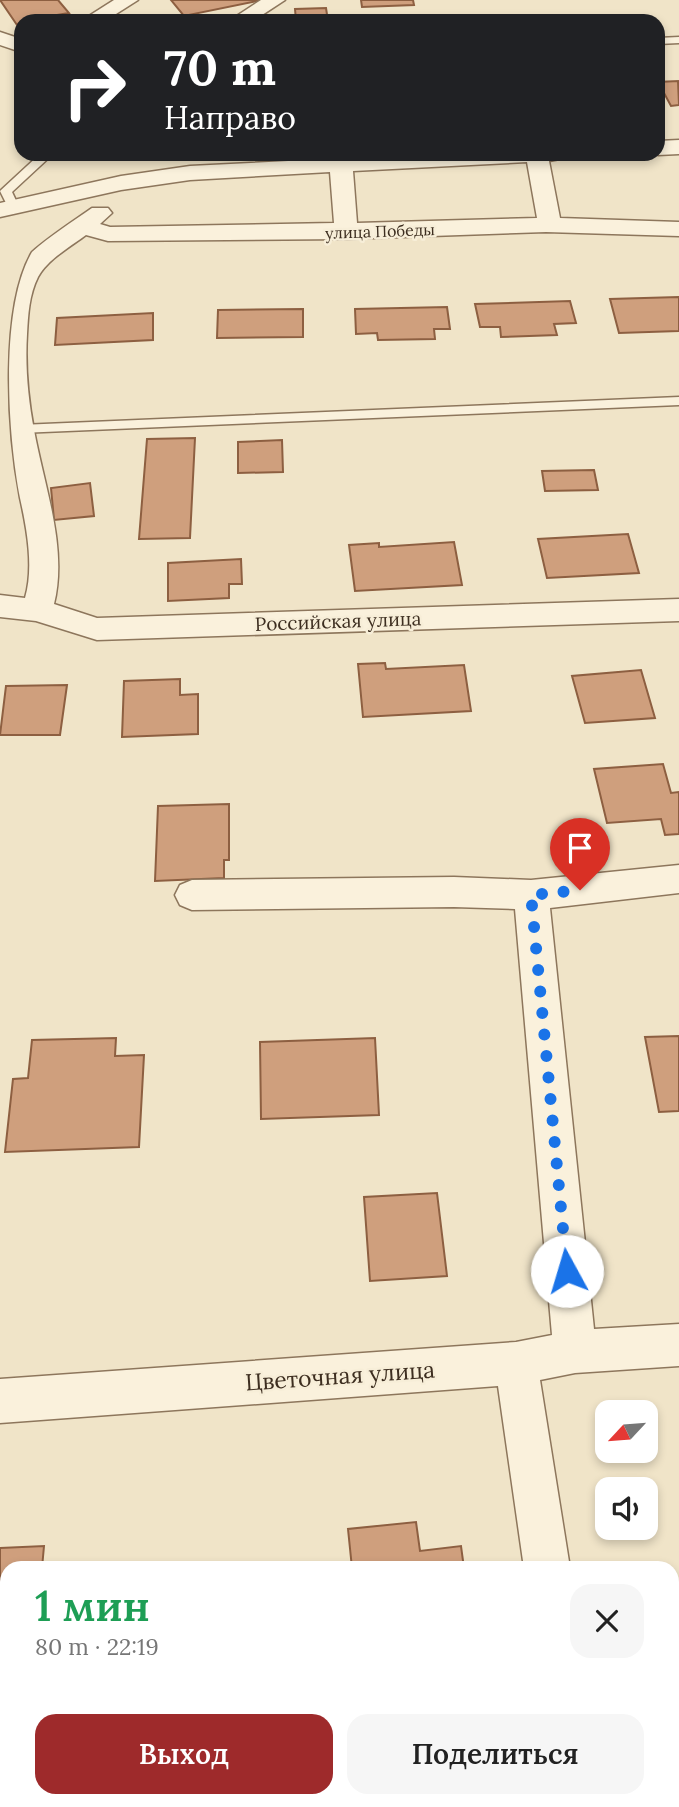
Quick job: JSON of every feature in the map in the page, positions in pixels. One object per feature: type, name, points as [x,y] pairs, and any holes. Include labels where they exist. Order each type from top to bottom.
[{"type":"street","points":[[103,14],[128,0]]},
{"type":"street","points":[[251,14],[275,0]]},
{"type":"street","points":[[7,209],[111,186],[190,173],[430,161]]},
{"type":"street","points":[[538,161],[550,225]]},
{"type":"street","points":[[341,166],[346,232]]},
{"type":"street","points":[[37,610],[44,584],[39,520],[20,429],[12,371],[16,307],[26,277],[40,258],[118,200],[111,186]]},
{"type":"street","name":"улица Победы","points":[[82,226],[108,234],[346,232],[550,225],[648,231],[679,229]]},
{"type":"street","name":"Российская улица","points":[[0,606],[37,610],[97,629],[679,610]]},
{"type":"street","points":[[192,895],[454,891],[531,895],[679,879]]},
{"type":"street","points":[[531,895],[575,1352]]},
{"type":"street","name":"Цветочная улица","points":[[0,1401],[516,1363],[575,1352],[679,1345]]},
{"type":"street","points":[[516,1363],[546,1561]]},
{"type":"lane","points":[[7,209],[6,191],[39,161]]},
{"type":"lane","points":[[20,429],[679,401]]},
{"type":"building","points":[[0,0],[58,0],[69,13],[14,14],[14,21]]},
{"type":"building","points":[[171,0],[262,0],[194,14],[182,14]]},
{"type":"building","points":[[361,0],[413,0],[414,5],[362,7]]},
{"type":"building","points":[[326,8],[327,14],[295,14],[295,9]]},
{"type":"building","points":[[678,81],[679,105],[671,106],[665,95],[665,82]]},
{"type":"building","points":[[679,297],[679,331],[619,333],[610,299]]},
{"type":"building","points":[[570,301],[576,323],[554,324],[557,335],[501,337],[500,327],[480,327],[475,304]]},
{"type":"building","points":[[447,307],[450,329],[434,329],[435,339],[378,340],[377,333],[356,334],[355,309]]},
{"type":"building","points":[[303,309],[303,337],[217,338],[218,310]]},
{"type":"building","points":[[153,313],[153,340],[55,345],[57,318]]},
{"type":"building","points":[[195,438],[190,538],[139,539],[147,439]]},
{"type":"building","points":[[282,440],[283,472],[238,473],[238,442]]},
{"type":"building","points":[[594,470],[598,490],[545,491],[542,471]]},
{"type":"building","points":[[90,483],[94,516],[54,520],[51,488]]},
{"type":"building","points":[[628,534],[639,573],[547,578],[538,539]]},
{"type":"building","points":[[454,542],[462,585],[355,591],[349,545],[379,543],[379,547]]},
{"type":"building","points":[[241,559],[242,584],[229,584],[229,598],[168,601],[168,563]]},
{"type":"building","points":[[385,663],[386,669],[464,665],[471,711],[363,717],[358,664]]},
{"type":"building","points":[[641,670],[655,718],[585,723],[572,676]]},
{"type":"building","points":[[180,679],[180,695],[198,694],[198,734],[122,737],[124,681]]},
{"type":"building","points":[[67,685],[60,735],[0,735],[6,686]]},
{"type":"building","points":[[663,764],[671,793],[679,792],[679,834],[665,835],[661,819],[607,823],[594,769]]},
{"type":"building","points":[[229,804],[229,860],[224,860],[224,878],[155,881],[158,806]]},
{"type":"building","points":[[679,1036],[679,1111],[659,1112],[645,1037]]},
{"type":"building","points":[[116,1038],[115,1056],[144,1055],[139,1147],[5,1152],[13,1079],[28,1078],[32,1040]]},
{"type":"building","points":[[375,1038],[379,1115],[261,1119],[260,1042]]},
{"type":"building","points":[[437,1193],[447,1276],[370,1281],[364,1197]]},
{"type":"building","points":[[416,1522],[420,1551],[461,1546],[463,1561],[351,1561],[348,1529]]},
{"type":"building","points":[[44,1546],[43,1561],[0,1561],[0,1548]]},
{"type":"route","points":[[567,1271],[531,895],[580,890]]}]
